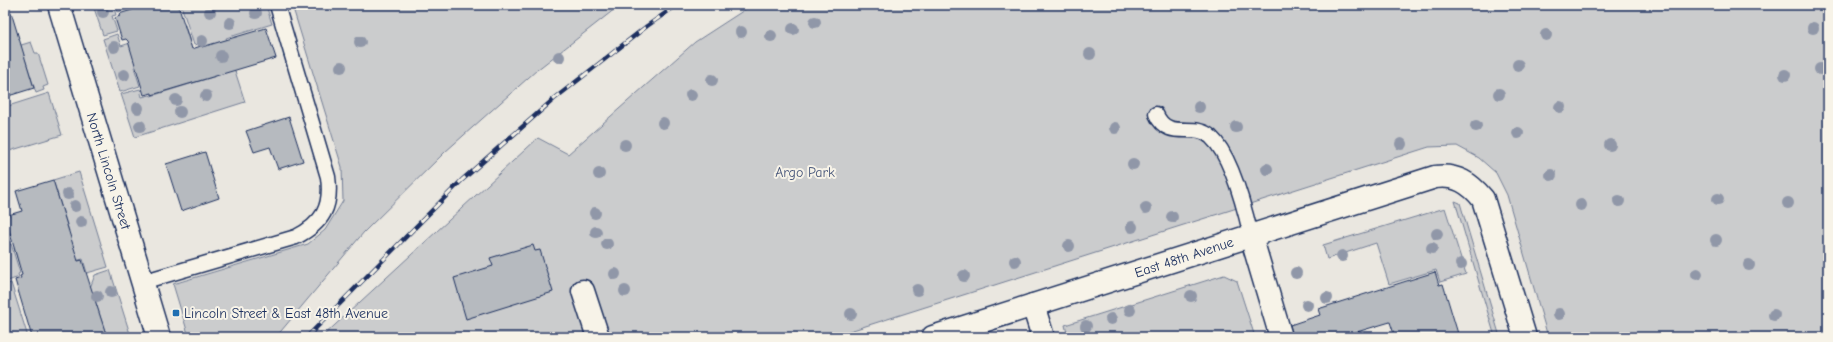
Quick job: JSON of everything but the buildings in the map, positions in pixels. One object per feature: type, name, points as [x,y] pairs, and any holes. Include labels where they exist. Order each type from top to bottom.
[{"type":"street","name":"North Lincoln Street","points":[[59,5],[159,337]]},
{"type":"street","name":"East 48th Avenue","points":[[933,337],[1435,177],[1452,177],[1468,183],[1483,199],[1525,337]]},
{"type":"street","points":[[1251,236],[1281,337]]},
{"type":"street","points":[[583,290],[598,337]]},
{"type":"street","points":[[1033,305],[1043,337]]},
{"type":"lane","points":[[142,282],[296,237],[310,230],[320,220],[327,206],[330,191],[328,177],[277,5]]},
{"type":"lane","points":[[1156,114],[1159,121],[1170,130],[1199,131],[1211,136],[1223,151],[1245,211],[1251,236]]},
{"type":"green space","points":[[93,5],[113,5],[116,15],[112,16],[117,31],[103,35]]},
{"type":"green space","points":[[116,5],[140,5],[118,12]]},
{"type":"green space","points":[[181,5],[266,5],[272,24],[226,38],[227,40],[204,48],[203,42],[194,45]]},
{"type":"green space","points":[[292,5],[620,5],[537,70],[445,152],[364,232],[276,337],[189,337],[173,284],[308,244],[325,230],[343,201],[342,167]]},
{"type":"green space","name":"Argo Park","points":[[752,5],[1828,5],[1828,337],[1548,337],[1507,195],[1496,173],[1479,158],[1457,146],[1429,147],[831,337],[322,337],[538,138],[568,154],[695,42]]},
{"type":"green space","points":[[185,25],[191,46],[141,62],[141,65],[134,67],[140,86],[120,92],[103,39],[117,34],[121,46]]},
{"type":"green space","points":[[31,42],[35,53],[38,53],[48,85],[43,87],[44,90],[36,93],[25,59],[15,62],[5,50]]},
{"type":"green space","points":[[226,43],[245,102],[135,137],[121,94],[140,89],[142,97],[151,96],[216,76]]},
{"type":"green space","points":[[49,93],[62,135],[9,151],[5,150],[5,107]]},
{"type":"green space","points":[[79,172],[108,267],[87,273],[83,259],[22,273],[14,248],[69,231],[53,180]]},
{"type":"green space","points":[[1455,201],[1460,203],[1500,337],[1495,337]]},
{"type":"green space","points":[[1445,208],[1466,274],[1440,282],[1436,270],[1389,284],[1376,243],[1327,259],[1323,245]]},
{"type":"green space","points":[[11,244],[20,273],[18,274],[19,277],[5,282],[5,246]]},
{"type":"green space","points":[[110,270],[131,337],[101,337],[106,335],[95,300],[84,303],[95,275]]},
{"type":"green space","points":[[1224,275],[1237,281],[1255,337],[1068,337],[1065,325]]},
{"type":"green space","points":[[11,283],[28,337],[5,337],[5,285]]},
{"type":"railway","points":[[307,337],[462,180],[554,99],[647,26],[677,5]]},
{"type":"place","name":"Lincoln Street & East 48th Avenue","points":[[176,313]]}]
